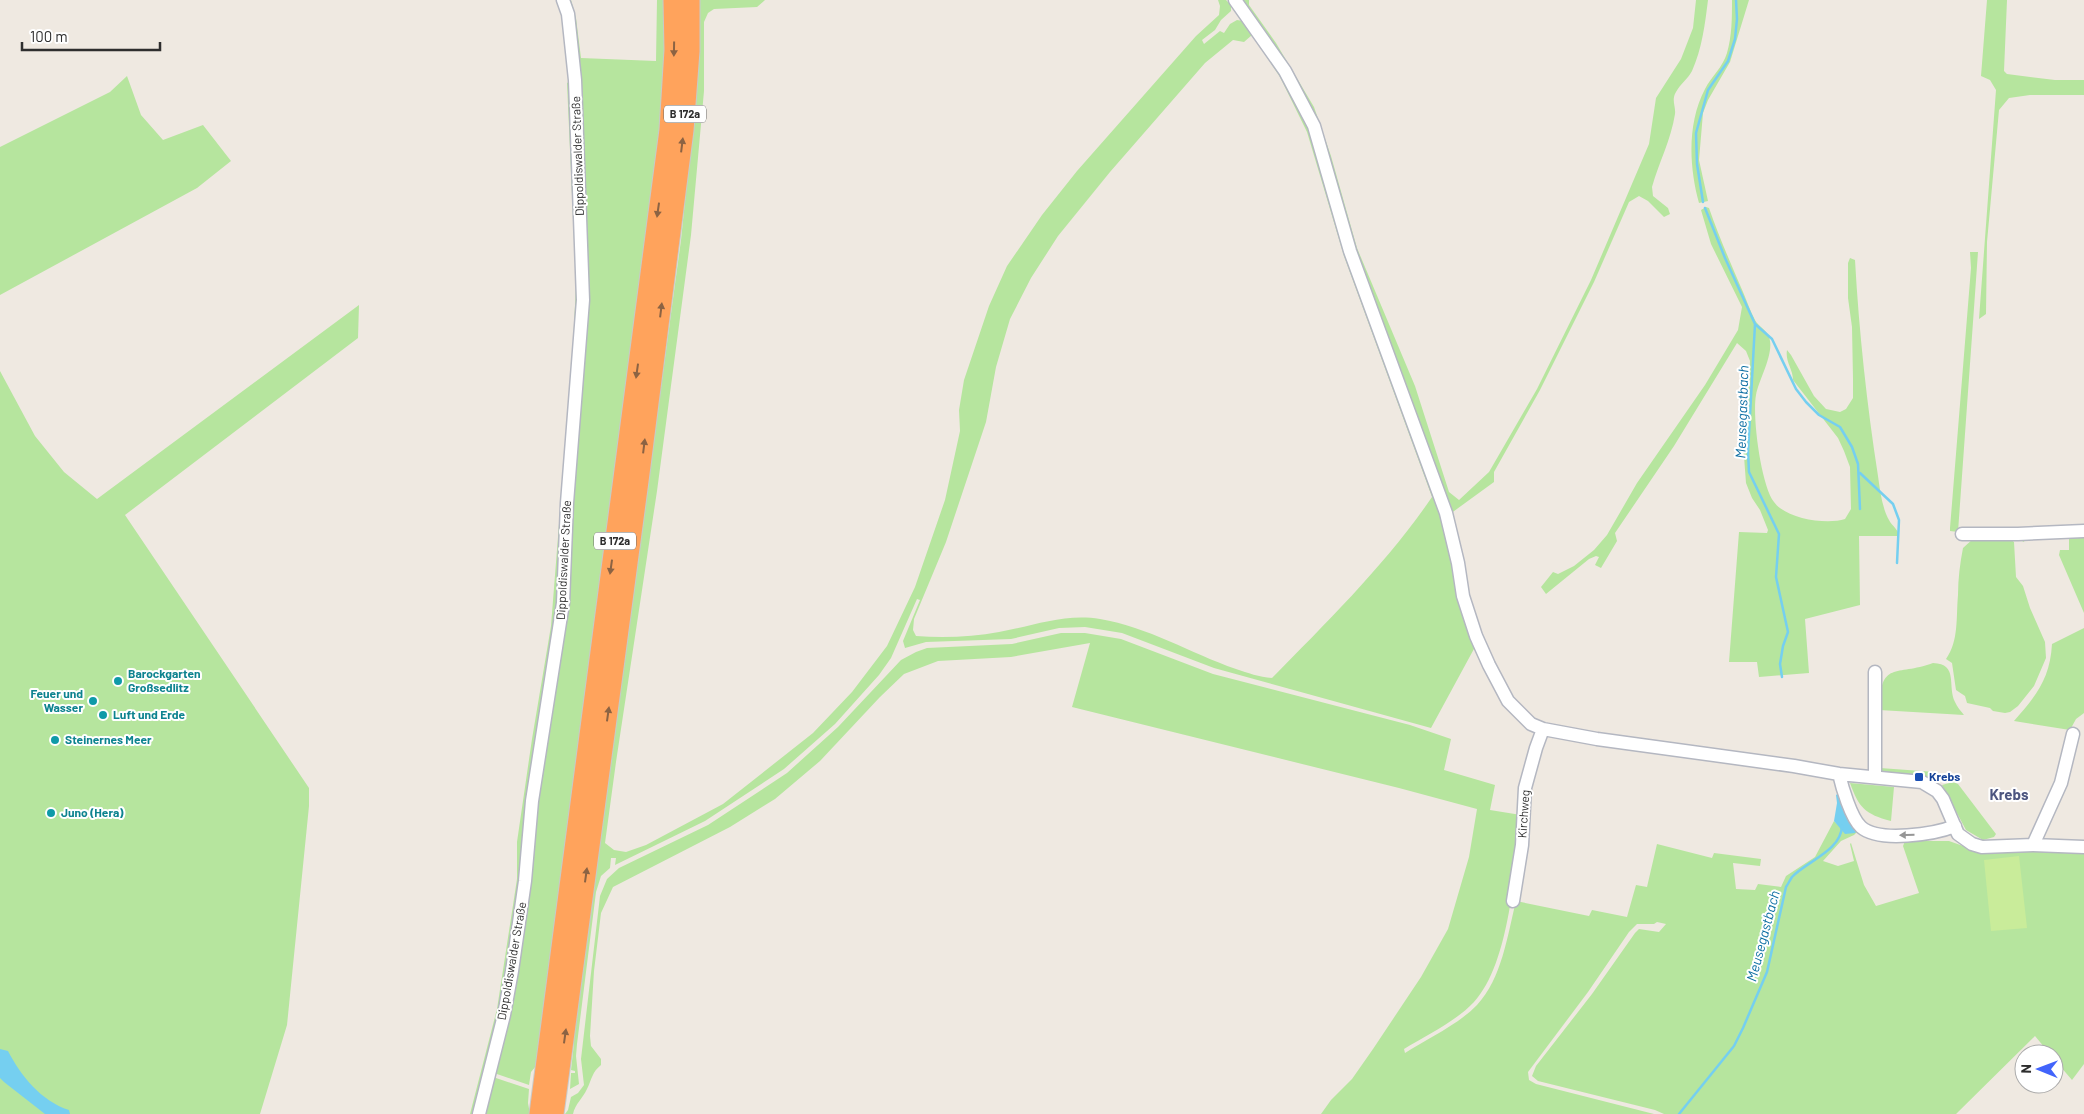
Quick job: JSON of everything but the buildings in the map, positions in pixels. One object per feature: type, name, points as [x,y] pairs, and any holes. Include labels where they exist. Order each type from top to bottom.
[{"type":"highway","name":"B 172a","points":[[549,1098],[669,130],[674,50],[673,0]]},
{"type":"highway","name":"B 172a","points":[[549,1098],[639,481],[684,130],[690,52],[690,0]]},
{"type":"street","name":"Dippoldiswalder Straße","points":[[479,1114],[502,1024],[512,971],[525,881],[532,801],[563,603],[567,503],[583,300],[575,80],[568,14],[563,0]]},
{"type":"street","points":[[1234,0],[1285,71],[1314,126],[1350,251],[1446,513],[1458,563],[1463,596],[1483,651],[1508,701],[1531,724],[1604,740],[1785,764],[1839,774],[1922,782],[1930,786],[1943,799],[1958,834],[1972,844],[1982,847],[2033,845],[2084,847]]},
{"type":"street","points":[[1962,534],[2084,531]]},
{"type":"street","points":[[1875,672],[1875,777]]},
{"type":"street","name":"Kirchweg","points":[[1513,901],[1522,845],[1525,788],[1543,728]]},
{"type":"street","points":[[2033,845],[2061,783],[2073,734]]},
{"type":"street","points":[[1839,774],[1853,814],[1861,827],[1879,834],[1910,836],[1942,831],[1955,826]]},
{"type":"green space","points":[[567,0],[571,0],[576,18],[581,58],[656,61],[657,0],[666,0],[661,116],[642,289],[536,1066],[531,1072],[529,1085],[494,1073],[517,968],[583,361]]},
{"type":"green space","points":[[700,0],[765,0],[757,7],[714,9],[708,13],[704,22],[704,91],[691,235],[657,491],[605,843],[614,850],[626,852],[646,845],[723,804],[813,733],[852,692],[887,646],[915,587],[945,500],[960,431],[959,410],[964,380],[989,306],[1007,266],[1042,215],[1077,171],[1196,36],[1219,15],[1220,6],[1218,0],[1226,0],[1231,5],[1231,11],[1221,20],[1215,30],[1202,40],[1204,44],[1220,31],[1224,33],[1230,24],[1237,20],[1243,21],[1267,49],[1309,127],[1444,517],[1475,647],[1431,728],[1214,668],[1122,633],[1085,627],[1059,628],[1011,639],[926,642],[905,648],[903,641],[920,600],[917,599],[891,658],[879,675],[835,724],[784,769],[705,821],[615,865],[616,858],[611,858],[610,868],[601,876],[596,892],[577,1044],[576,1056],[579,1084],[570,1089],[571,1073],[575,1073],[575,1071],[571,1070],[574,1043],[572,1043],[681,240],[695,103]],"holes":[[[1252,35],[1280,77],[1307,132],[1344,256],[1432,497],[1415,521],[1376,568],[1272,678],[1236,669],[1152,634],[1100,619],[1062,619],[989,634],[968,636],[916,636],[913,630],[914,619],[946,542],[986,422],[996,367],[1010,319],[1031,278],[1058,236],[1110,172],[1205,63],[1233,40],[1244,42]]]},
{"type":"green space","points":[[1244,0],[1249,0],[1249,5],[1276,43],[1314,107],[1331,156],[1357,248],[1415,386],[1449,492],[1459,500],[1489,472],[1537,389],[1591,280],[1649,144],[1656,98],[1681,59],[1693,28],[1696,0],[1708,0],[1701,45],[1692,71],[1675,95],[1673,124],[1652,187],[1653,196],[1668,208],[1670,214],[1664,217],[1648,201],[1639,196],[1629,202],[1594,282],[1540,390],[1494,472],[1494,482],[1450,514],[1355,252],[1317,126],[1243,4]]},
{"type":"green space","points":[[1732,0],[1749,0],[1730,62],[1708,100],[1703,113],[1699,160],[1708,201],[1699,203],[1692,160],[1695,116],[1705,89],[1723,63],[1729,47]]},
{"type":"green space","points":[[1987,0],[2007,0],[2004,71],[2007,74],[2055,80],[2084,80],[2084,95],[2030,95],[2009,98],[1999,110],[1987,242],[1986,314],[1979,319],[1996,90],[1990,80],[1981,76]]},
{"type":"green space","points":[[127,76],[141,115],[163,140],[203,125],[231,161],[197,188],[0,295],[0,147],[110,92]]},
{"type":"green space","points":[[571,81],[578,284],[558,598],[509,968],[474,1114],[470,1114],[497,1009],[517,879],[517,842],[551,626],[576,285],[567,83]]},
{"type":"green space","points":[[1706,207],[1709,208],[1753,317],[1769,337],[1770,351],[1756,395],[1755,418],[1759,450],[1769,493],[1774,502],[1788,513],[1818,521],[1845,519],[1851,509],[1850,467],[1838,438],[1793,380],[1787,358],[1787,350],[1814,396],[1826,409],[1840,412],[1846,409],[1853,398],[1852,327],[1848,298],[1848,263],[1850,258],[1855,260],[1864,368],[1880,487],[1887,515],[1899,536],[1859,536],[1860,605],[1805,619],[1809,673],[1759,677],[1757,662],[1729,662],[1739,532],[1767,533],[1768,530],[1746,483],[1743,443],[1744,401],[1749,381],[1750,361],[1746,351],[1737,343],[1674,446],[1615,533],[1617,541],[1601,568],[1595,565],[1599,557],[1596,556],[1589,559],[1546,594],[1541,587],[1553,572],[1558,574],[1574,566],[1594,550],[1607,535],[1637,483],[1705,385],[1738,330],[1742,307],[1711,244],[1701,210]]},
{"type":"green space","points":[[1970,252],[1978,252],[1958,532],[1950,531],[1950,528],[1971,268]]},
{"type":"green space","name":"Barockgarten Großsedlitz","points":[[359,305],[358,338],[125,515],[309,788],[309,806],[287,1025],[260,1114],[0,1114],[0,371],[35,436],[64,472],[97,499]]},
{"type":"green space","points":[[2084,533],[2084,613],[2059,555],[2060,550],[2069,550],[2069,537],[2028,539],[2023,542],[2022,540],[2028,535]]},
{"type":"green space","points":[[1974,538],[2010,539],[2014,542],[2016,577],[2023,586],[2030,608],[2045,642],[2046,658],[2034,686],[2018,706],[2005,713],[1967,703],[1965,696],[1956,690],[1952,663],[1946,659],[1955,637],[1963,548]]},
{"type":"green space","points":[[2084,628],[2084,713],[2076,719],[2070,730],[2014,721],[2035,695],[2045,677],[2051,656],[2052,644]]},
{"type":"green space","points":[[1061,633],[1085,633],[1121,639],[1213,674],[1410,725],[1451,739],[1444,770],[1495,785],[1490,810],[1521,815],[1513,887],[1503,939],[1496,964],[1486,985],[1474,1002],[1458,1016],[1404,1049],[1405,1053],[1461,1019],[1477,1005],[1498,970],[1516,901],[1589,916],[1592,910],[1627,917],[1636,885],[1647,887],[1657,844],[1712,858],[1714,853],[1761,859],[1760,866],[1733,863],[1736,889],[1755,890],[1758,884],[1781,887],[1786,876],[1815,857],[1834,821],[1842,829],[1858,829],[1858,831],[1841,841],[1823,861],[1838,866],[1854,861],[1851,843],[1864,885],[1876,906],[1919,893],[1903,846],[1905,841],[1949,841],[1980,852],[2084,850],[2084,1064],[2072,1080],[2064,1071],[2064,1044],[2042,1044],[2035,1036],[2027,1044],[2014,1044],[2014,1057],[1956,1114],[1664,1114],[1655,1110],[1538,1081],[1532,1076],[1536,1066],[1592,994],[1635,933],[1639,929],[1659,932],[1666,924],[1657,922],[1654,924],[1637,924],[1629,932],[1588,992],[1528,1072],[1529,1080],[1536,1084],[1654,1114],[1321,1114],[1331,1100],[1352,1079],[1373,1049],[1421,977],[1448,929],[1469,857],[1477,809],[1072,707],[1090,643],[1011,657],[938,661],[904,674],[820,761],[775,799],[730,827],[613,887],[601,913],[594,971],[590,1036],[591,1046],[601,1059],[601,1065],[594,1073],[573,1114],[565,1114],[571,1097],[578,1093],[584,1085],[581,1059],[600,896],[607,879],[619,868],[708,825],[787,773],[838,727],[901,660],[927,648],[1012,644]]},
{"type":"green space","points":[[1933,663],[1941,664],[1949,672],[1953,696],[1957,706],[1964,715],[1879,710],[1880,694],[1887,676],[1892,673]]},
{"type":"green space","points":[[1880,768],[1935,772],[1936,781],[1882,772]]},
{"type":"green space","points":[[1953,782],[1958,784],[1996,834],[1994,837],[1983,840],[1966,830],[1942,785]]},
{"type":"green space","points":[[1850,783],[1894,787],[1891,821],[1875,816],[1864,809]]},
{"type":"green space","points":[[2019,856],[2027,928],[1991,931],[1984,860]]},
{"type":"green space","points":[[493,1077],[529,1089],[528,1103],[530,1114],[483,1114]]},
{"type":"water","points":[[1840,792],[1858,829],[1855,833],[1845,834],[1834,821],[1837,803],[1836,795]]},
{"type":"water","points":[[0,1049],[8,1051],[19,1070],[41,1094],[69,1110],[70,1114],[45,1114],[4,1082],[0,1078]]},
{"type":"waterway","name":"Meusegastbach","points":[[1703,202],[1697,164],[1696,133],[1708,90],[1728,61],[1735,39],[1736,0]]},
{"type":"waterway","name":"Meusegastbach","points":[[1705,208],[1755,324],[1748,452],[1749,472],[1779,534],[1776,577],[1788,632],[1780,664],[1782,677]]},
{"type":"waterway","points":[[1755,324],[1772,339],[1796,389],[1806,402],[1819,415],[1840,427],[1852,447],[1858,464],[1860,509]]},
{"type":"waterway","points":[[1860,473],[1893,504],[1899,520],[1897,563]]},
{"type":"waterway","name":"Meusegastbach","points":[[1679,1114],[1734,1046],[1743,1028],[1767,972],[1786,887],[1798,871],[1830,849],[1840,835],[1842,826]]},
{"type":"place","name":"Barockgarten Großsedlitz","points":[[118,681]]},
{"type":"place","name":"Feuer und Wasser","points":[[93,701]]},
{"type":"place","name":"Luft und Erde","points":[[103,715]]},
{"type":"place","name":"Steinernes Meer","points":[[55,740]]},
{"type":"place","name":"Krebs","points":[[1919,777]]},
{"type":"place","name":"Juno (Hera)","points":[[51,813]]},
{"type":"district","name":"Krebs","points":[[2009,795]]}]
